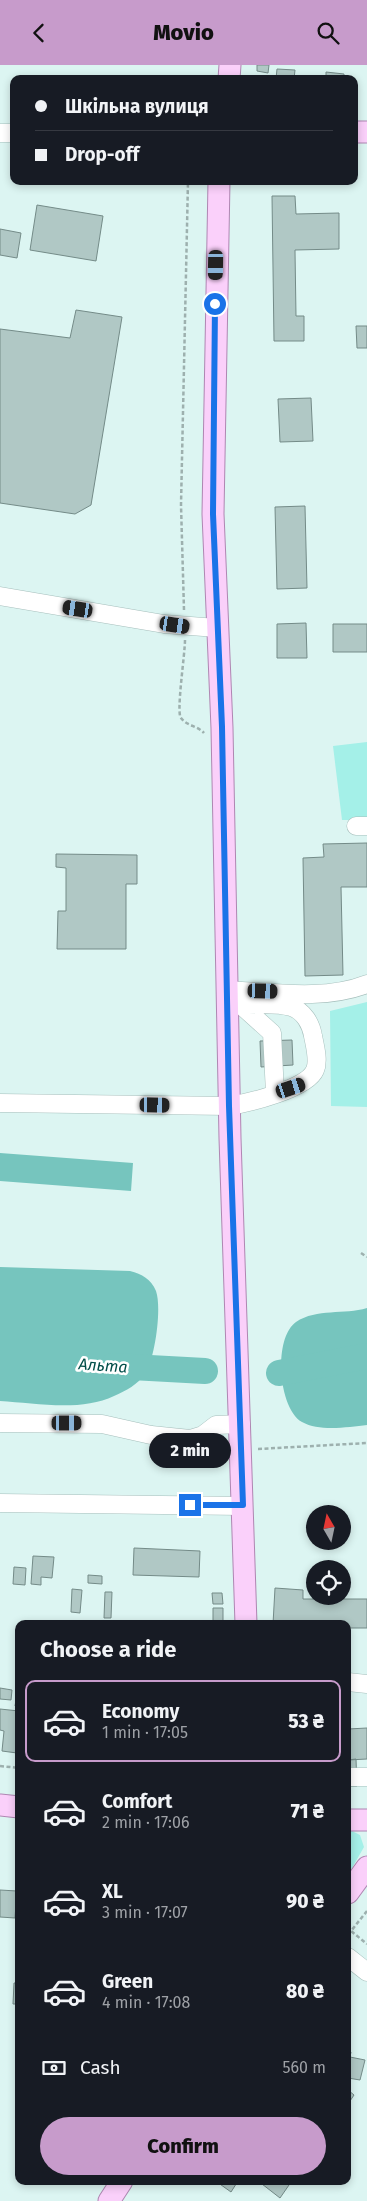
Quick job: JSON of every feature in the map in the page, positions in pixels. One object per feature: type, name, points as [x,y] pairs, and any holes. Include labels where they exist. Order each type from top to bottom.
[{"type":"main road","points":[[219,185],[213,477],[231,1000],[229,1106],[246,1620]]},
{"type":"main road","points":[[0,1805],[15,1807]]},
{"type":"main road","points":[[351,1820],[367,1820]]},
{"type":"main road","points":[[351,1889],[367,1867]]},
{"type":"main road","points":[[109,2201],[119,2185]]},
{"type":"street","points":[[0,596],[185,627],[217,628]]},
{"type":"street","points":[[231,1000],[339,992],[367,984]]},
{"type":"street","points":[[231,1000],[272,1033],[275,1093]]},
{"type":"street","points":[[0,1103],[229,1106],[301,1084],[315,1071],[316,1063],[310,1026],[306,1018],[293,1008],[231,1000]]},
{"type":"street","points":[[0,1423],[102,1424],[160,1437],[190,1439],[203,1435],[216,1425],[240,1424]]},
{"type":"street","points":[[0,1503],[243,1505]]},
{"type":"street","points":[[351,1682],[367,1684]]},
{"type":"street","points":[[351,1777],[367,1777]]},
{"type":"street","points":[[351,1959],[367,1972]]},
{"type":"path","points":[[188,185],[181,505],[185,627],[184,669],[178,713],[182,720],[202,731],[205,735]]},
{"type":"path","points":[[361,1253],[367,1257]]},
{"type":"path","points":[[241,1450],[367,1443]]},
{"type":"path","points":[[0,1766],[15,1768]]},
{"type":"path","points":[[367,1911],[351,1931],[367,1944]]},
{"type":"shaded area","points":[[367,742],[367,820],[342,820],[333,746]]},
{"type":"shaded area","points":[[367,1002],[367,1107],[331,1106],[330,1011]]},
{"type":"shaded area","points":[[351,1830],[360,1835],[364,1847],[351,1870]]},
{"type":"water","points":[[0,1153],[133,1163],[131,1191],[0,1181]]},
{"type":"water","points":[[0,1267],[130,1271],[146,1278],[152,1283],[156,1291],[158,1321],[152,1357],[149,1367],[142,1378],[123,1392],[101,1401],[87,1404],[58,1405],[0,1401]]},
{"type":"water","points":[[367,1308],[367,1425],[325,1428],[302,1422],[294,1414],[283,1388],[281,1357],[289,1330],[296,1322],[313,1315]]},
{"type":"building","points":[[257,65],[269,65],[268,73],[257,71]]},
{"type":"building","points":[[277,69],[295,70],[294,75],[276,75]]},
{"type":"building","points":[[326,72],[344,74],[344,75],[326,75]]},
{"type":"building","points":[[272,196],[295,196],[296,214],[339,213],[339,249],[295,250],[296,316],[304,316],[304,341],[274,341]]},
{"type":"building","points":[[37,205],[103,216],[96,261],[30,250]]},
{"type":"building","points":[[0,229],[21,233],[17,258],[0,255]]},
{"type":"building","points":[[76,310],[122,317],[91,505],[75,514],[0,503],[0,329],[70,338]]},
{"type":"building","points":[[356,326],[367,326],[367,348],[357,348]]},
{"type":"building","points":[[311,398],[313,441],[280,442],[278,399]]},
{"type":"building","points":[[305,506],[307,588],[277,589],[275,507]]},
{"type":"building","points":[[306,623],[307,658],[277,658],[277,624]]},
{"type":"building","points":[[333,624],[367,624],[367,652],[333,652]]},
{"type":"building","points":[[367,843],[367,887],[341,887],[343,975],[305,976],[303,858],[324,857],[323,844]]},
{"type":"building","points":[[56,854],[137,855],[137,884],[126,884],[126,949],[57,949],[58,911],[66,911],[66,868],[56,867]]},
{"type":"building","points":[[292,1040],[293,1065],[261,1067],[260,1041]]},
{"type":"building","points":[[134,1548],[200,1551],[199,1577],[133,1575]]},
{"type":"building","points":[[33,1556],[54,1557],[52,1578],[41,1577],[41,1585],[31,1584]]},
{"type":"building","points":[[14,1567],[26,1568],[25,1585],[13,1584]]},
{"type":"building","points":[[88,1575],[102,1576],[102,1584],[88,1583]]},
{"type":"building","points":[[275,1588],[303,1590],[303,1599],[306,1599],[306,1605],[351,1605],[351,1599],[367,1599],[367,1628],[351,1628],[351,1620],[273,1620]]},
{"type":"building","points":[[72,1589],[82,1590],[80,1613],[71,1612]]},
{"type":"building","points":[[105,1592],[112,1592],[111,1618],[104,1618]]},
{"type":"building","points":[[212,1593],[222,1593],[223,1604],[213,1604]]},
{"type":"building","points":[[213,1608],[223,1608],[223,1620],[213,1620]]},
{"type":"building","points":[[0,1688],[12,1690],[11,1700],[0,1699]]},
{"type":"building","points":[[0,1709],[15,1711],[15,1753],[2,1751],[4,1731],[0,1730]]},
{"type":"building","points":[[367,1728],[367,1759],[351,1760],[351,1729]]},
{"type":"building","points":[[356,1759],[357,1786],[351,1786],[351,1760]]},
{"type":"building","points":[[0,1890],[15,1891],[15,1918],[0,1917]]},
{"type":"building","points":[[14,1983],[15,1983],[15,2004],[13,2004]]},
{"type":"building","points":[[351,2057],[365,2060],[360,2080],[351,2078]]},
{"type":"building","points":[[221,2185],[235,2185],[231,2192]]},
{"type":"building","points":[[263,2185],[289,2185],[280,2198]]},
{"type":"waterway","name":"Альта","points":[[279,1373],[367,1356]]},
{"type":"waterway","name":"Альта","points":[[113,1366],[205,1371]]},
{"type":"route","points":[[190,1505],[243,1505],[225,958],[222,727],[213,514],[215,304]]}]
